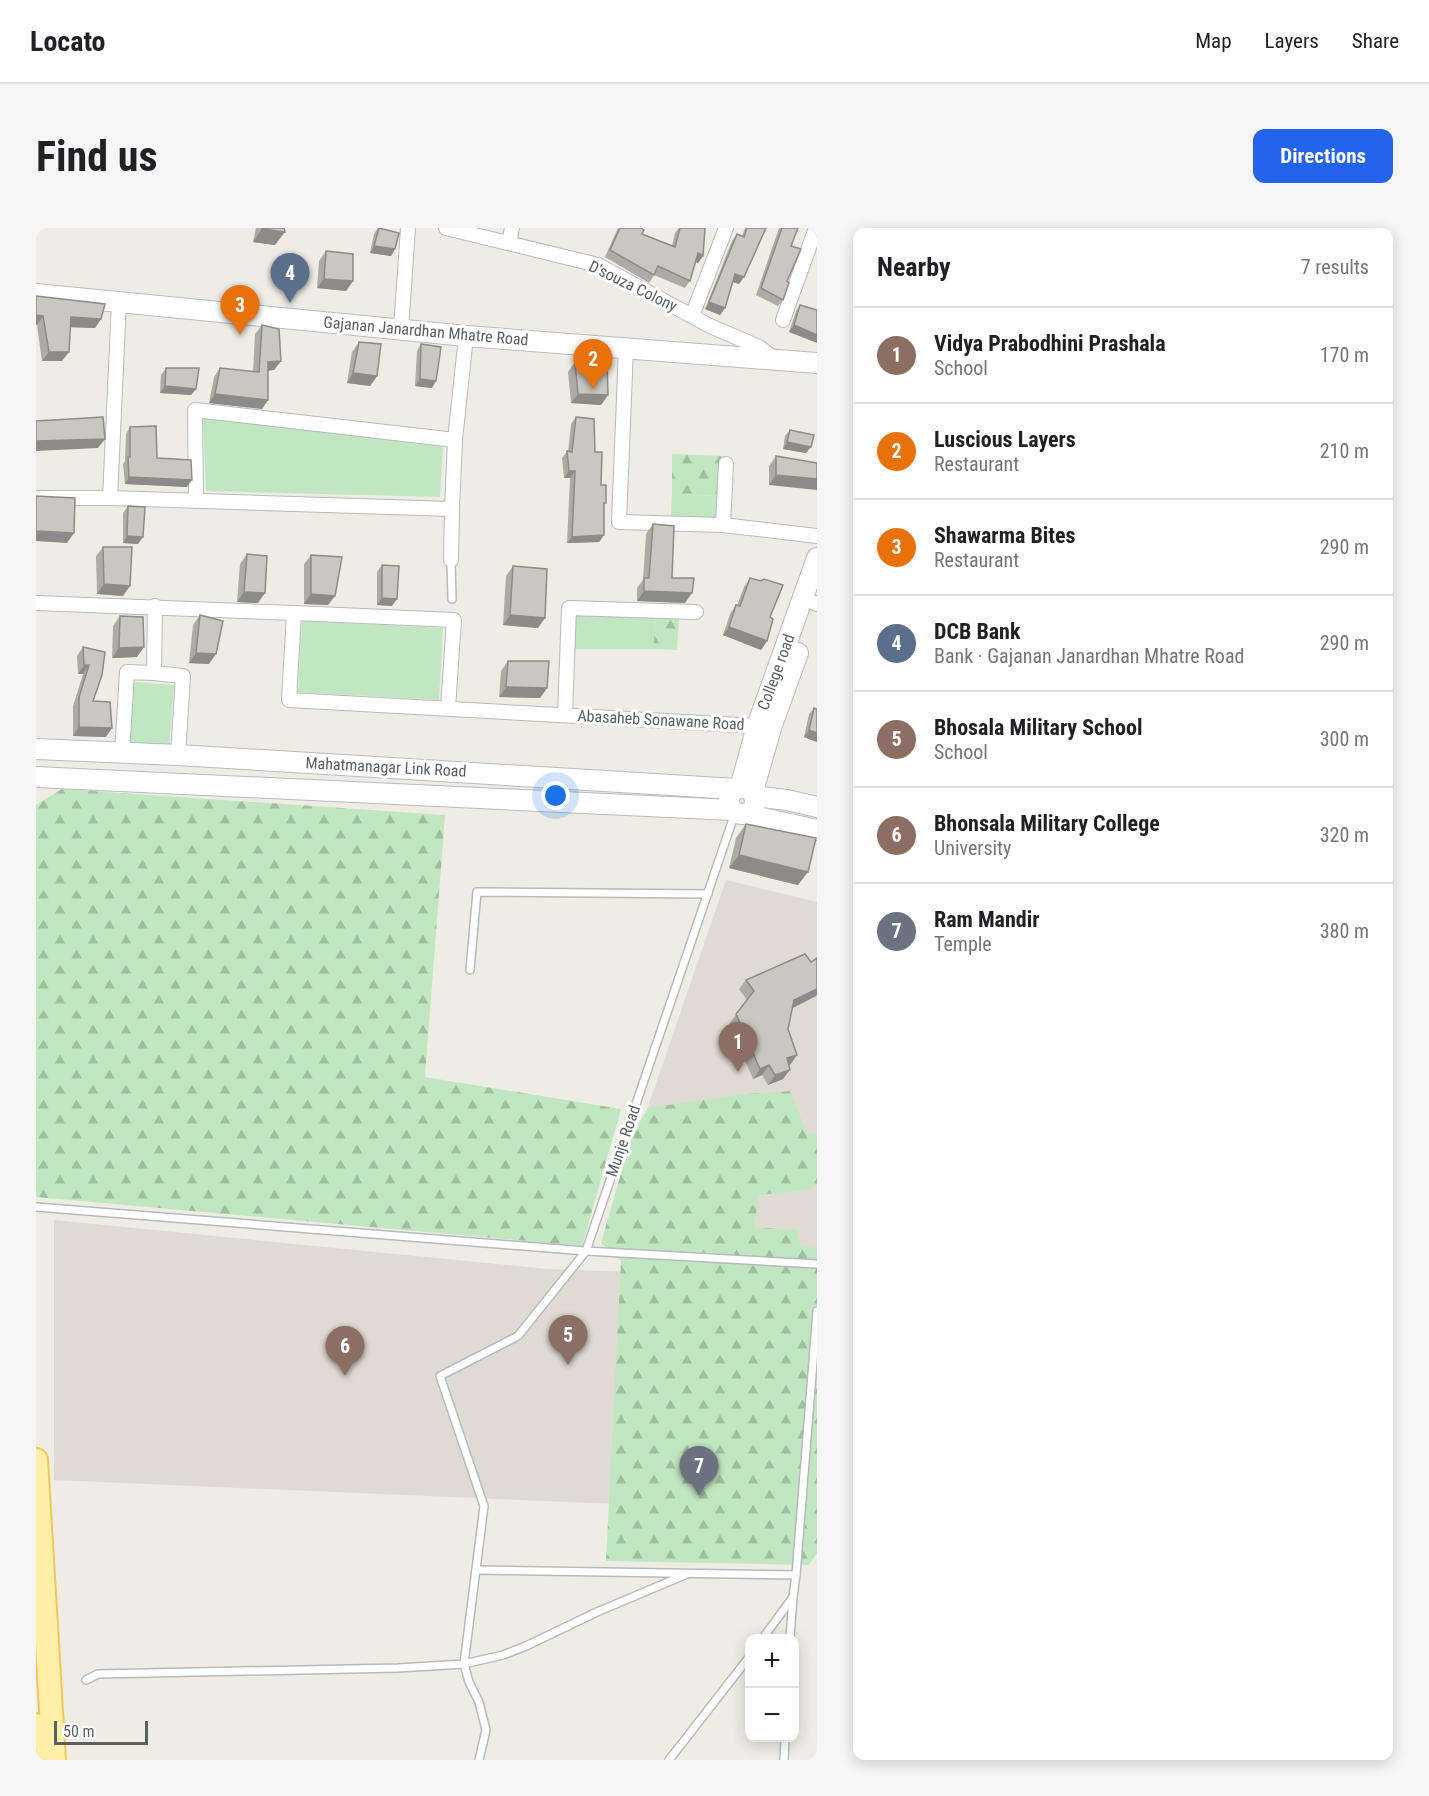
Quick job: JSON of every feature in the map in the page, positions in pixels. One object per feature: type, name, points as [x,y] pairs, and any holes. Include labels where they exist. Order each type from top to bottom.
[{"type":"main road","name":"Gajanan Janardhan Mhatre Road","points":[[36,294],[466,336],[817,363]]},
{"type":"main road","name":"College road","points":[[746,791],[757,726],[817,558]]},
{"type":"main road","name":"College road","points":[[746,791],[816,602]]},
{"type":"main road","name":"Mahatmanagar Link Road","points":[[36,749],[178,755],[746,791],[817,807]]},
{"type":"main road","name":"Mahatmanagar Link Road","points":[[36,777],[737,812],[817,830]]},
{"type":"main road","points":[[737,812],[754,805],[746,791]]},
{"type":"main road","points":[[36,1460],[41,1713],[37,1760]]},
{"type":"main road","points":[[41,1713],[54,1760]]},
{"type":"street","points":[[401,329],[408,228]]},
{"type":"street","name":"D'souza Colony","points":[[446,228],[598,265],[710,326],[759,346],[776,360]]},
{"type":"street","points":[[508,243],[512,228]]},
{"type":"street","points":[[692,316],[726,228]]},
{"type":"street","points":[[783,320],[816,228]]},
{"type":"street","points":[[110,498],[119,302]]},
{"type":"street","points":[[451,560],[455,440],[466,336]]},
{"type":"street","points":[[626,348],[619,522],[723,525],[817,536]]},
{"type":"street","points":[[196,501],[195,410],[455,440]]},
{"type":"street","points":[[723,525],[726,464]]},
{"type":"street","points":[[36,498],[110,498],[452,509]]},
{"type":"street","points":[[36,603],[454,620],[448,708]]},
{"type":"street","points":[[154,606],[154,673]]},
{"type":"street","name":"Abasaheb Sonawane Road","points":[[565,714],[569,608],[696,612]]},
{"type":"street","name":"Abasaheb Sonawane Road","points":[[294,614],[289,700],[757,726]]},
{"type":"street","points":[[122,754],[127,672],[183,676],[178,755]]},
{"type":"lane","points":[[451,560],[452,599]]},
{"type":"lane","name":"Munje Road","points":[[476,1570],[484,1506],[440,1376],[518,1336],[586,1251],[737,812]]},
{"type":"lane","points":[[470,970],[477,892],[708,894]]},
{"type":"lane","points":[[36,1207],[586,1251],[817,1264]]},
{"type":"lane","points":[[790,1634],[817,1311]]},
{"type":"lane","points":[[479,1760],[486,1730],[479,1702],[469,1682],[464,1664],[476,1570],[796,1575]]},
{"type":"lane","points":[[86,1680],[98,1674],[398,1668],[464,1664],[503,1655],[526,1646],[597,1612],[689,1573]]},
{"type":"lane","points":[[766,1634],[793,1597]]},
{"type":"lane","points":[[669,1760],[745,1662]]},
{"type":"lane","points":[[784,1760],[785,1742]]},
{"type":"shaded area","points":[[726,880],[817,902],[817,1255],[601,1243]]},
{"type":"shaded area","points":[[54,1220],[547,1269],[633,1272],[639,1505],[54,1480]]},
{"type":"green space","points":[[203,417],[443,447],[440,497],[206,491]]},
{"type":"green space","points":[[672,454],[721,456],[719,496],[672,494]]},
{"type":"green space","points":[[672,494],[719,496],[717,518],[671,516]]},
{"type":"green space","points":[[576,615],[656,618],[653,649],[575,649]]},
{"type":"green space","points":[[656,618],[679,618],[677,650],[653,649]]},
{"type":"green space","points":[[302,621],[443,628],[439,700],[298,692]]},
{"type":"green space","points":[[133,682],[174,685],[169,747],[130,746]]},
{"type":"green space","points":[[62,789],[445,815],[425,1077],[621,1109],[582,1246],[36,1197],[36,805]]},
{"type":"green space","points":[[790,1091],[807,1133],[817,1134],[817,1184],[811,1189],[759,1195],[754,1227],[797,1230],[801,1246],[817,1248],[817,1553],[809,1565],[606,1561],[621,1261],[601,1243],[632,1135],[648,1108],[744,1094]]},
{"type":"building","points":[[284,228],[285,232],[262,229]]},
{"type":"building","points":[[379,228],[399,233],[395,249],[374,246]]},
{"type":"building","points":[[620,228],[641,228],[644,230],[642,234],[675,247],[680,228],[705,228],[703,256],[698,253],[690,281],[658,266],[654,275],[610,250]]},
{"type":"building","points":[[747,228],[766,228],[744,277],[735,274],[725,308],[709,302],[737,234],[744,237]]},
{"type":"building","points":[[782,228],[798,228],[791,246],[801,249],[787,281],[789,283],[783,300],[761,288]]},
{"type":"building","points":[[326,251],[353,254],[353,281],[324,279]]},
{"type":"building","points":[[36,296],[105,304],[101,319],[71,317],[69,352],[49,352],[43,316],[36,315]]},
{"type":"building","points":[[800,305],[817,310],[817,335],[794,325]]},
{"type":"building","points":[[262,325],[279,329],[281,361],[268,362],[268,400],[215,394],[220,368],[259,372]]},
{"type":"building","points":[[359,342],[381,344],[377,376],[353,373]]},
{"type":"building","points":[[421,344],[441,347],[436,381],[420,379]]},
{"type":"building","points":[[607,361],[608,395],[578,394],[575,362]]},
{"type":"building","points":[[166,368],[199,368],[196,389],[165,386]]},
{"type":"building","points":[[103,417],[105,439],[36,441],[36,421]]},
{"type":"building","points":[[576,417],[594,419],[595,452],[602,452],[601,485],[606,485],[604,535],[572,537],[575,471],[569,471],[567,451],[572,452]]},
{"type":"building","points":[[156,426],[157,458],[191,460],[192,480],[129,477],[130,427]]},
{"type":"building","points":[[790,430],[814,435],[811,447],[787,442]]},
{"type":"building","points":[[776,456],[817,463],[817,479],[776,475]]},
{"type":"building","points":[[36,496],[75,498],[74,533],[36,531]]},
{"type":"building","points":[[128,506],[145,507],[143,537],[127,536]]},
{"type":"building","points":[[653,524],[674,526],[672,578],[694,578],[692,593],[644,591],[644,578],[649,578]]},
{"type":"building","points":[[103,547],[132,547],[130,586],[104,584]]},
{"type":"building","points":[[247,554],[267,556],[265,593],[244,592]]},
{"type":"building","points":[[311,555],[342,557],[335,596],[311,594]]},
{"type":"building","points":[[382,565],[399,566],[397,599],[382,598]]},
{"type":"building","points":[[513,566],[547,569],[545,618],[510,615]]},
{"type":"building","points":[[750,578],[761,581],[764,579],[783,585],[770,617],[773,619],[767,641],[729,627],[736,605],[740,606]]},
{"type":"building","points":[[200,615],[223,621],[216,654],[196,653]]},
{"type":"building","points":[[120,616],[143,617],[144,647],[119,648]]},
{"type":"building","points":[[83,647],[105,652],[102,675],[93,701],[110,702],[112,728],[79,727],[79,697],[89,665],[84,665]]},
{"type":"building","points":[[508,661],[549,661],[547,688],[506,687]]},
{"type":"building","points":[[814,708],[817,709],[817,733],[809,730]]},
{"type":"building","points":[[746,824],[816,838],[808,872],[739,855]]},
{"type":"building","points":[[805,954],[811,962],[817,958],[817,989],[794,1000],[788,1029],[797,1055],[787,1058],[790,1070],[775,1075],[769,1065],[760,1069],[736,1014],[754,991],[746,980]]},
{"type":"place","name":"DCB Bank","points":[[290,303]]},
{"type":"place","name":"Shawarma Bites","points":[[240,335]]},
{"type":"place","name":"Luscious Layers","points":[[593,389]]},
{"type":"place","name":"Vidya Prabodhini Prashala","points":[[738,1072]]},
{"type":"place","name":"Bhosala Military School","points":[[568,1365]]},
{"type":"place","name":"Bhonsala Military College","points":[[345,1376]]},
{"type":"place","name":"Ram Mandir","points":[[699,1496]]}]
